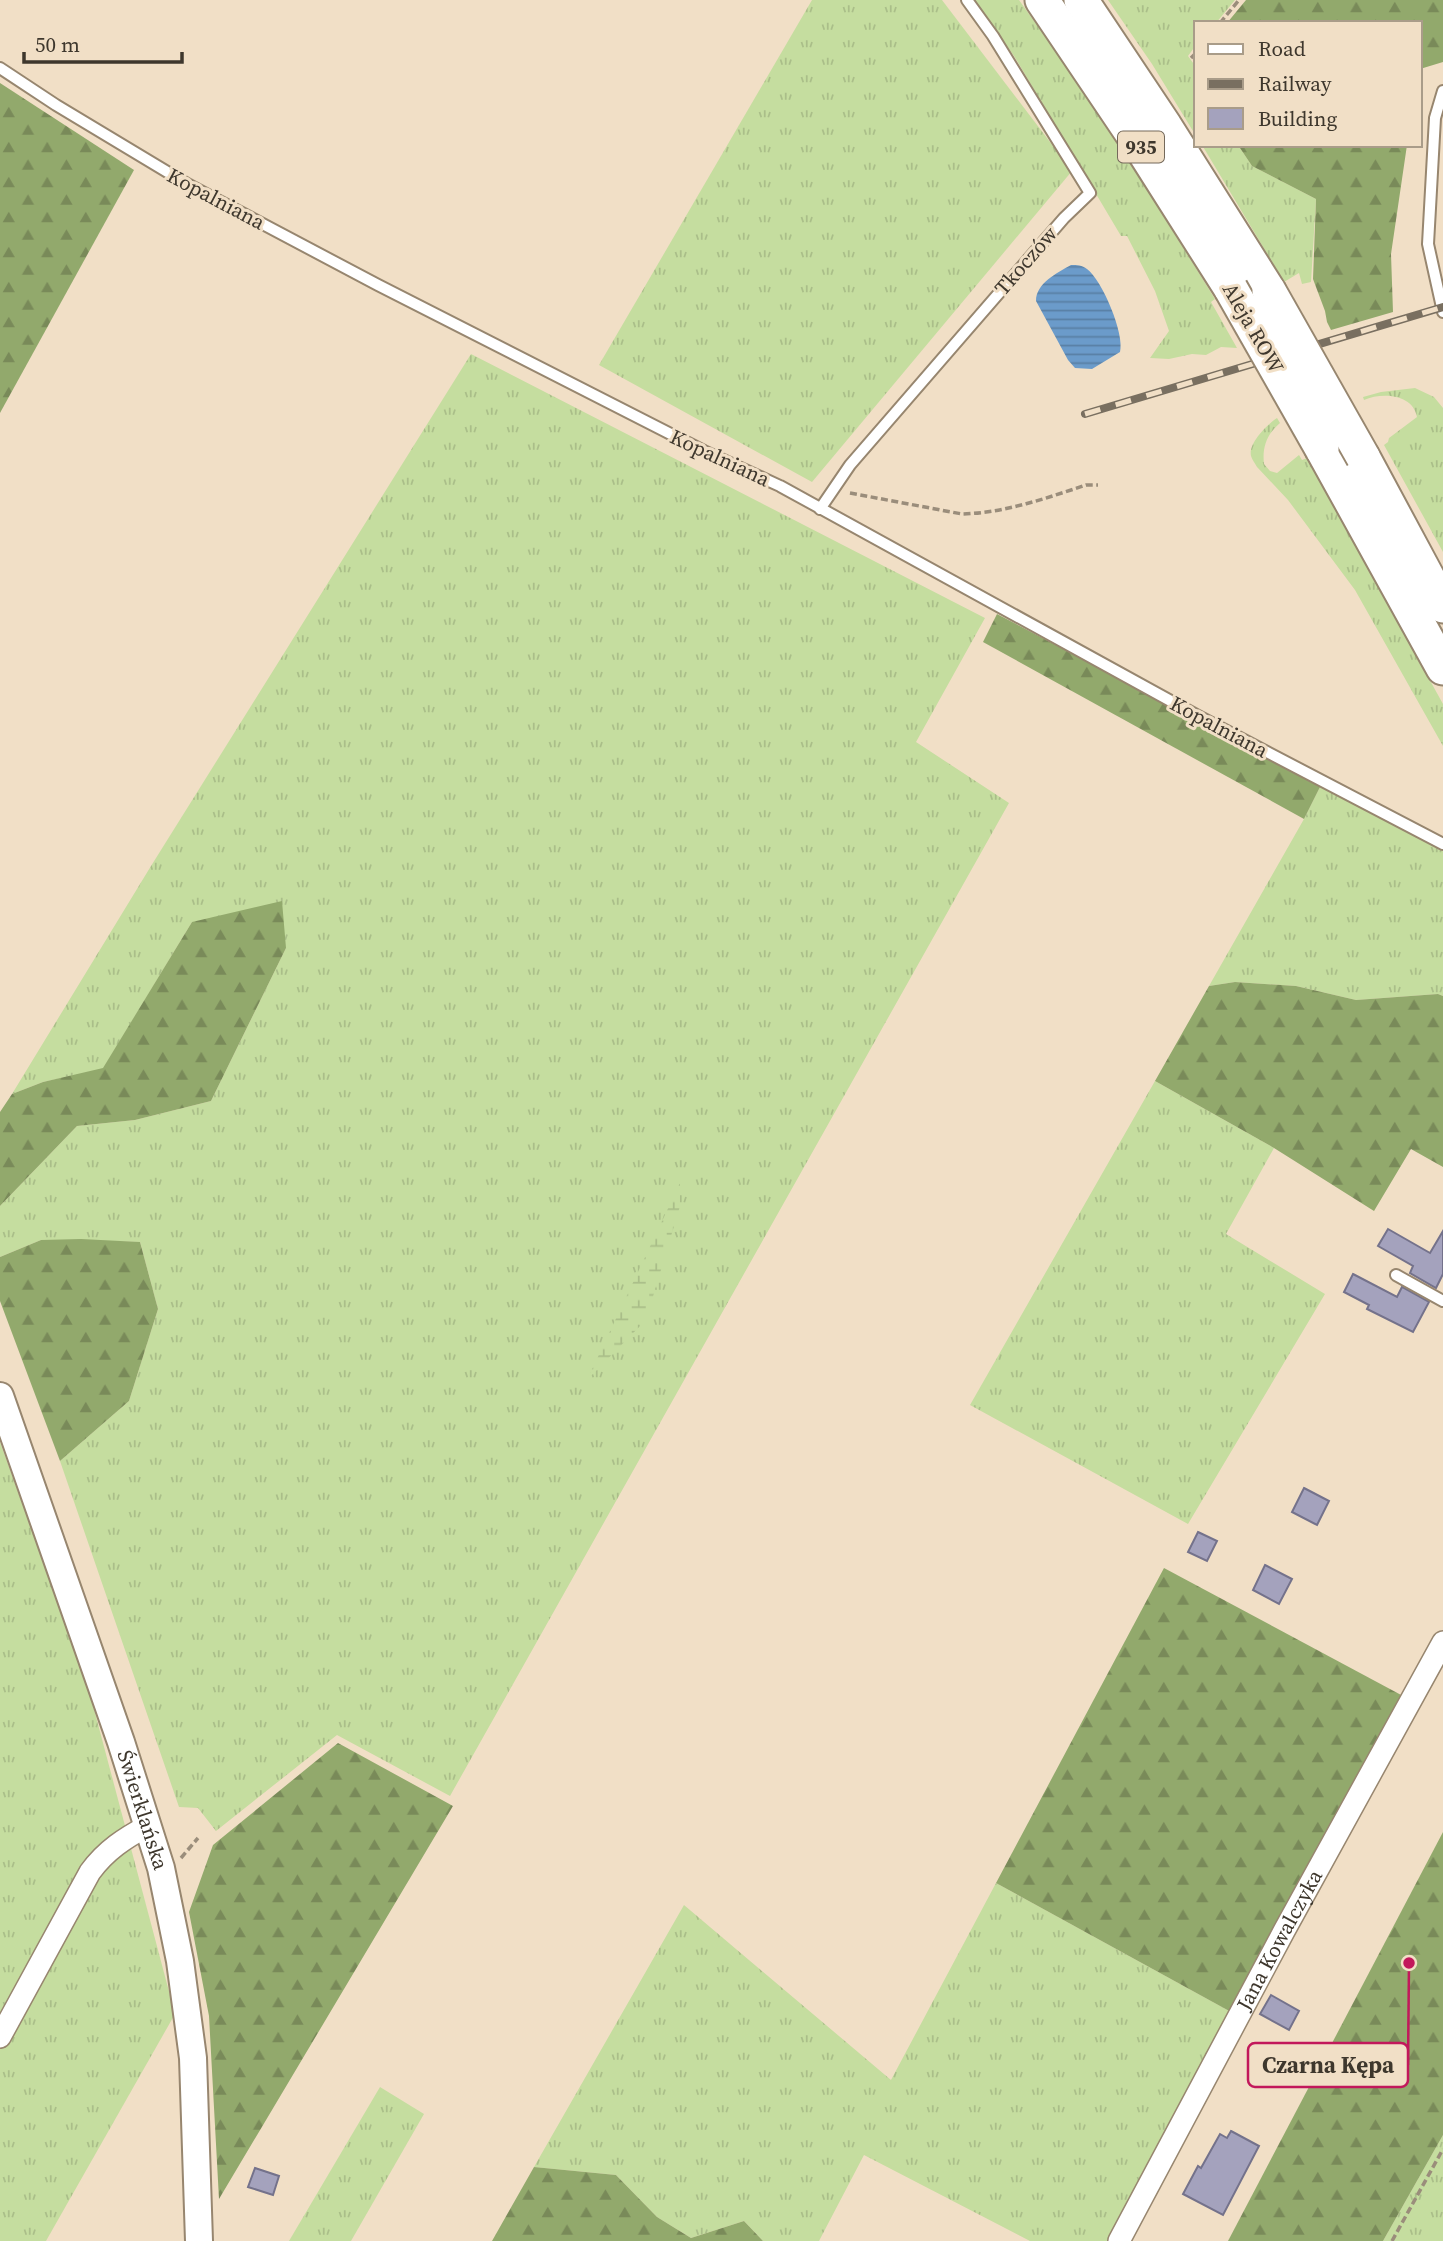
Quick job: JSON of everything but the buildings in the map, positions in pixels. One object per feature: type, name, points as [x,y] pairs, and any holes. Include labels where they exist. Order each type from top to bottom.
[{"type":"main road","name":"Aleja ROW","points":[[1042,0],[1132,132],[1231,289],[1443,668]]},
{"type":"main road","name":"Aleja ROW","points":[[1080,0],[1166,126],[1269,291],[1443,606]]},
{"type":"street","name":"Świerklańska","points":[[0,1396],[149,1825],[171,1914],[187,2005],[196,2110],[199,2241]]},
{"type":"street","name":"Jana Kowalczyka","points":[[1119,2241],[1290,1920],[1443,1642]]},
{"type":"street","points":[[0,2037],[90,1872],[110,1849],[149,1825]]},
{"type":"lane","name":"Tkoczów","points":[[820,509],[834,487],[883,427],[1040,244],[1090,192],[1014,68],[967,0]]},
{"type":"lane","name":"Kopalniana","points":[[0,68],[189,185],[378,285],[704,451],[780,486],[1187,710],[1443,844]]},
{"type":"lane","points":[[1443,91],[1439,97],[1435,118],[1428,244],[1443,312]]},
{"type":"lane","points":[[1396,1275],[1443,1301]]},
{"type":"path","points":[[1222,21],[1239,0]]},
{"type":"path","points":[[1191,58],[1194,54]]},
{"type":"path","points":[[834,487],[853,494],[962,514],[996,511],[1086,485],[1098,485]]},
{"type":"path","points":[[1392,2241],[1443,2149]]},
{"type":"green space","points":[[812,0],[942,0],[1072,171],[812,482],[599,365]]},
{"type":"green space","points":[[974,0],[1019,0],[1168,223],[1215,299],[1211,302],[1237,348],[1221,347],[1206,355],[1150,358],[1169,331],[1155,291],[1127,236],[1121,236],[1014,56]]},
{"type":"green space","points":[[1108,0],[1235,0],[1218,21],[1194,21],[1194,48],[1188,56],[1194,64],[1194,133],[1152,64]]},
{"type":"green space","points":[[1246,0],[1443,0],[1443,62],[1422,68],[1422,21],[1229,21]]},
{"type":"green space","points":[[0,83],[134,170],[0,413]]},
{"type":"green space","points":[[1203,147],[1239,147],[1252,166],[1316,199],[1311,282],[1302,284],[1299,273],[1284,282]]},
{"type":"green space","points":[[1239,147],[1407,147],[1391,254],[1393,312],[1331,330],[1313,279],[1316,199],[1252,166]]},
{"type":"green space","points":[[471,354],[985,618],[916,742],[1009,803],[450,1796],[337,1735],[216,1831],[198,1808],[179,1807],[60,1461],[129,1401],[158,1309],[140,1242],[41,1240],[0,1257],[0,1206],[77,1126],[135,1120],[211,1101],[286,948],[192,922],[103,1069],[43,1082],[12,1094]]},
{"type":"green space","points":[[1415,388],[1434,397],[1443,408],[1443,552],[1384,445],[1389,438],[1417,417],[1414,409],[1403,399],[1396,397],[1379,396],[1364,400],[1363,397]]},
{"type":"green space","points":[[1277,418],[1280,423],[1266,441],[1264,464],[1270,471],[1277,473],[1299,455],[1302,460],[1307,458],[1443,704],[1443,746],[1355,590],[1288,500],[1252,459],[1251,451],[1256,440]]},
{"type":"green space","points":[[997,614],[1321,785],[1304,819],[983,642]]},
{"type":"green space","points":[[1321,785],[1443,851],[1443,996],[1438,994],[1356,1000],[1296,986],[1235,982],[1209,986]]},
{"type":"green space","points":[[282,901],[286,948],[211,1101],[135,1120],[77,1126],[0,1206],[0,1112],[12,1094],[43,1082],[103,1068],[192,922]]},
{"type":"green space","points":[[1235,982],[1296,986],[1356,1000],[1438,994],[1443,996],[1443,1167],[1411,1149],[1374,1211],[1274,1148],[1155,1081],[1209,986]]},
{"type":"green space","points":[[1155,1081],[1274,1148],[1226,1234],[1325,1294],[1188,1524],[970,1405]]},
{"type":"green space","points":[[680,1183],[680,1206],[646,1320],[587,1380]]},
{"type":"green space","points":[[41,1240],[140,1242],[158,1309],[129,1401],[60,1461],[0,1301],[0,1257]]},
{"type":"green space","points":[[0,1442],[86,1679],[175,2014],[46,2241],[0,2241]]},
{"type":"green space","points":[[1164,1568],[1403,1696],[1231,2012],[996,1883]]},
{"type":"green space","points":[[338,1743],[453,1806],[219,2199],[209,2016],[189,1912],[213,1845]]},
{"type":"green space","points":[[1443,1832],[1443,2135],[1383,2241],[1228,2241]]},
{"type":"green space","points":[[996,1883],[1231,2012],[1107,2241],[1030,2241],[864,2155],[819,2241],[763,2241],[744,2221],[691,2238],[657,2217],[616,2175],[534,2167],[684,1905],[891,2080]]},
{"type":"green space","points":[[380,2087],[424,2114],[351,2241],[289,2241]]},
{"type":"green space","points":[[1443,2135],[1443,2241],[1383,2241]]},
{"type":"green space","points":[[534,2167],[616,2175],[657,2217],[691,2238],[744,2221],[763,2241],[492,2241]]},
{"type":"water","points":[[1071,265],[1083,267],[1093,275],[1111,308],[1119,333],[1120,352],[1092,369],[1075,368],[1068,360],[1036,301],[1043,284]]},
{"type":"railway","points":[[1085,414],[1443,307]]},
{"type":"place","name":"Czarna Kępa","points":[[1409,1963]]}]
